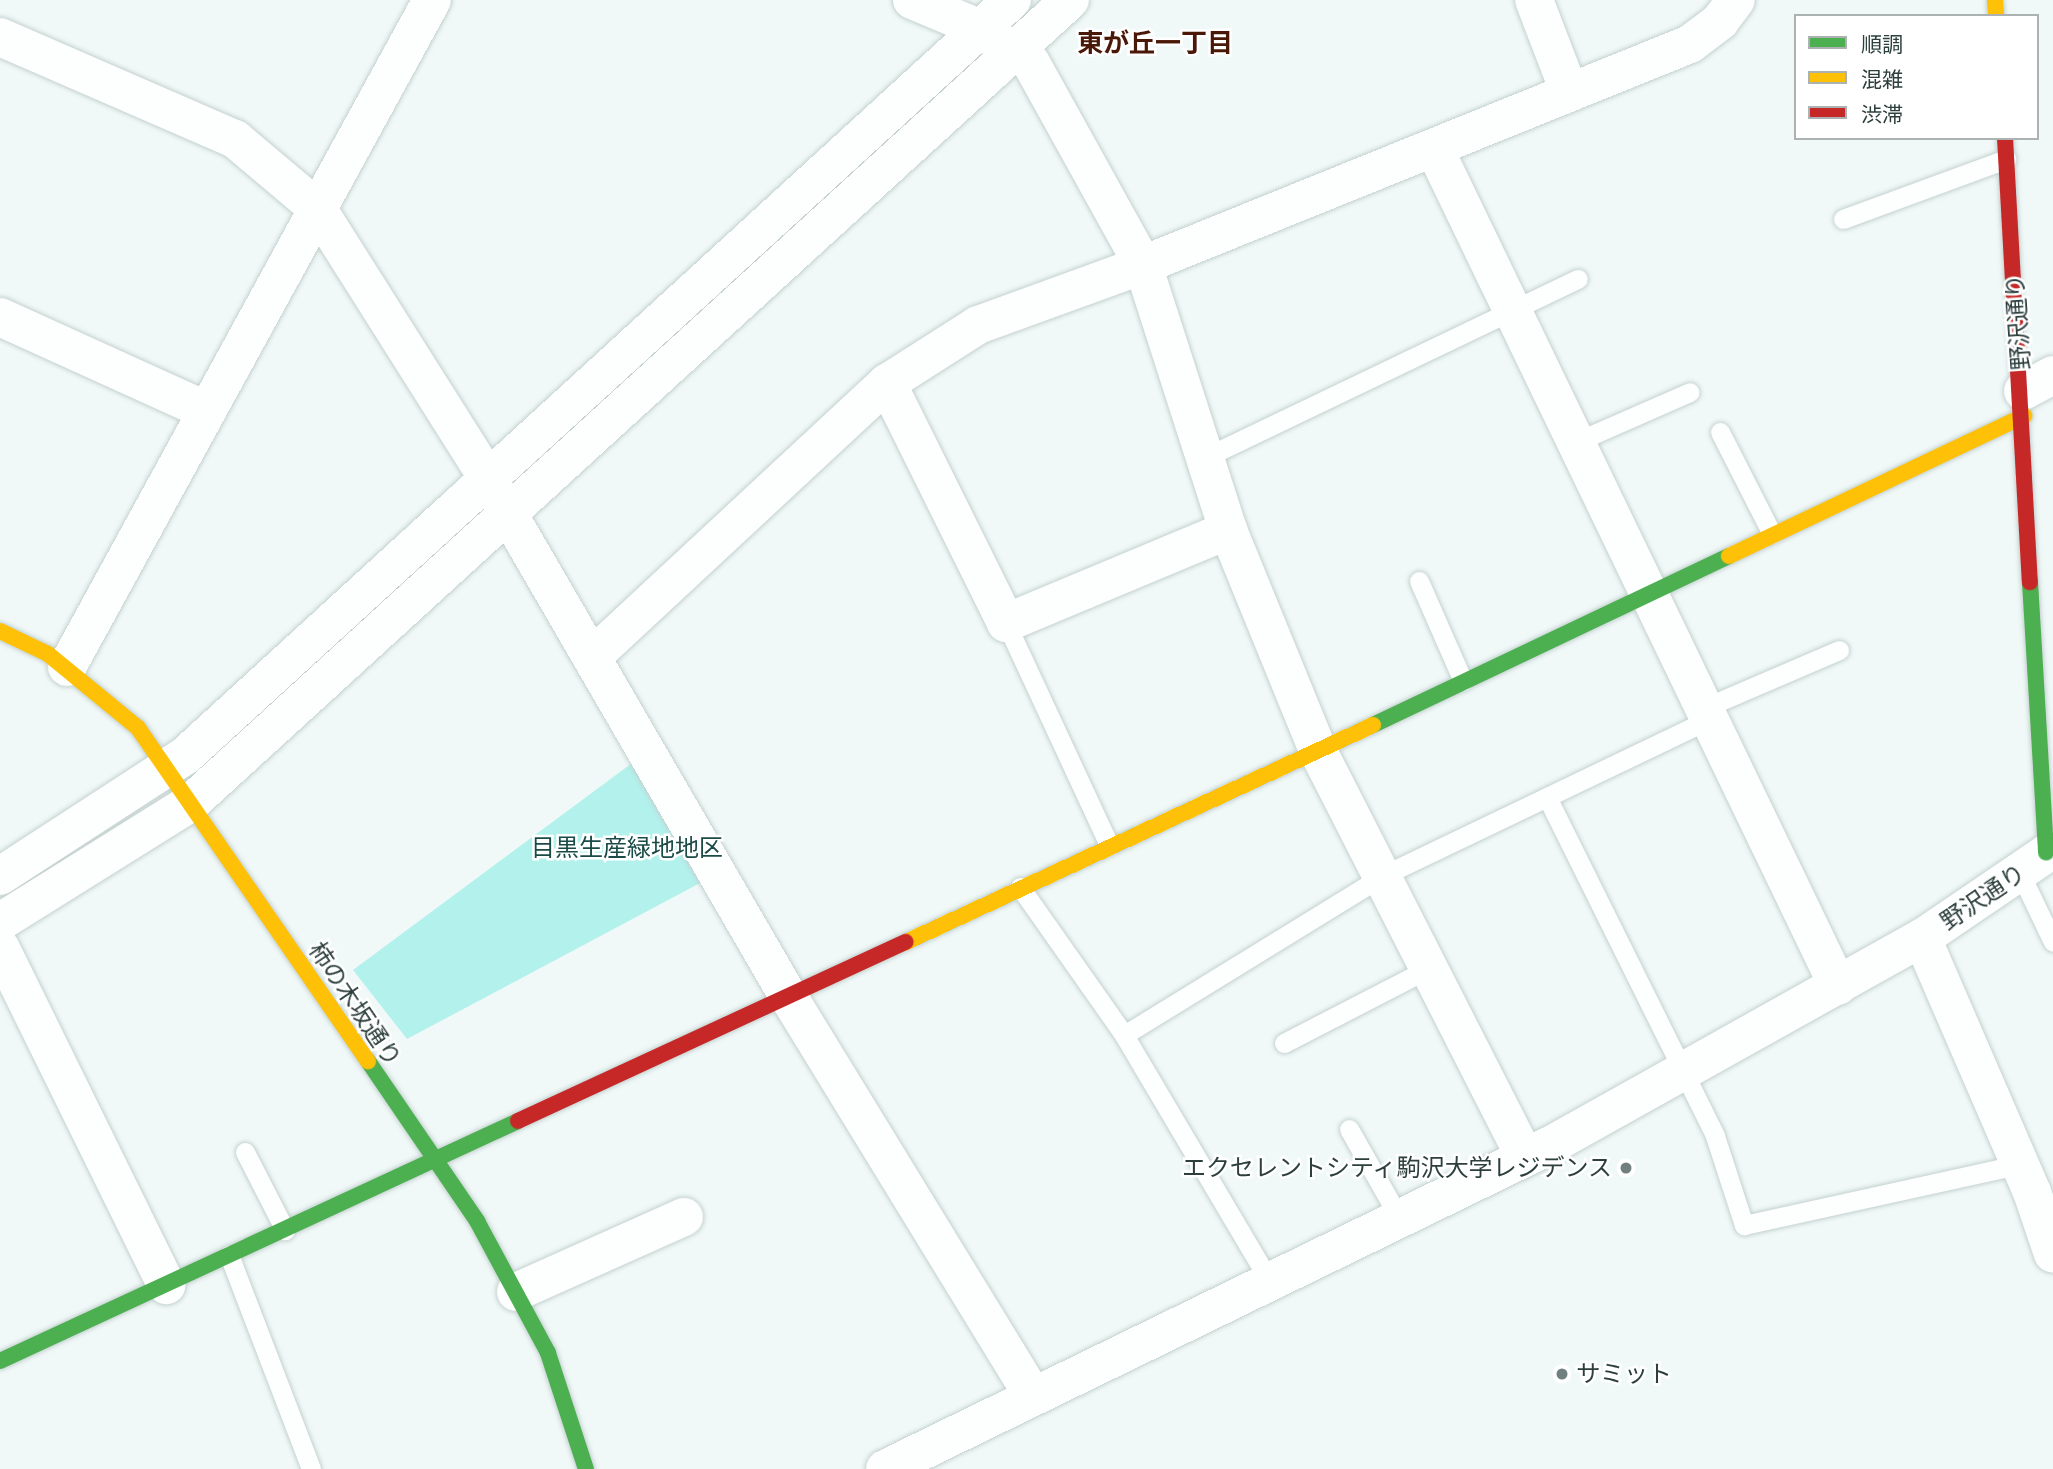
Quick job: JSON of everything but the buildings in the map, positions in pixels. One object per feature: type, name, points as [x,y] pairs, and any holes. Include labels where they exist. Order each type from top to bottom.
[{"type":"street","points":[[67,667],[432,0]]},
{"type":"street","points":[[912,0],[981,29],[1031,63],[1143,265],[1208,456],[1228,530],[1318,751],[1525,1157]]},
{"type":"street","points":[[0,876],[167,768],[1013,0]]},
{"type":"street","points":[[0,922],[192,802],[1070,0]]},
{"type":"street","points":[[1534,0],[1569,91]]},
{"type":"street","points":[[592,657],[887,383],[978,325],[1143,265],[1435,150],[1569,91],[1690,44],[1720,21],[1736,0]]},
{"type":"street","points":[[0,37],[235,139],[317,208],[509,513],[788,996],[1033,1396]]},
{"type":"street","name":"野沢通り","points":[[2005,140],[2033,394],[2040,858],[1922,938],[2034,1180],[2053,1254]]},
{"type":"street","points":[[1435,150],[1838,986]]},
{"type":"street","points":[[0,317],[206,411]]},
{"type":"street","points":[[887,383],[1006,623],[1228,530]]},
{"type":"street","points":[[0,1361],[1109,845],[1318,751],[1772,534],[2033,394]]},
{"type":"street","name":"柿の木坂通り","points":[[0,632],[67,667],[138,728],[192,802],[477,1221],[548,1353],[586,1469]]},
{"type":"street","points":[[884,1469],[1271,1284],[1525,1157],[1922,938]]},
{"type":"street","points":[[0,947],[166,1285]]},
{"type":"street","points":[[516,1292],[684,1216]]},
{"type":"lane","points":[[1843,219],[2006,159]]},
{"type":"lane","points":[[1208,456],[1578,279]]},
{"type":"lane","points":[[1576,442],[1690,392]]},
{"type":"lane","points":[[1720,432],[1772,534]]},
{"type":"lane","points":[[1419,581],[1463,681]]},
{"type":"lane","points":[[1006,623],[1109,845]]},
{"type":"lane","points":[[1124,1035],[1382,876],[1547,797],[1707,714],[1839,650]]},
{"type":"lane","points":[[1547,797],[1715,1136],[1744,1225],[2034,1180]]},
{"type":"lane","points":[[2040,858],[2053,942]]},
{"type":"lane","points":[[1020,887],[1124,1035],[1271,1284]]},
{"type":"lane","points":[[1284,1043],[1429,968]]},
{"type":"lane","points":[[1349,1129],[1400,1219]]},
{"type":"lane","points":[[245,1152],[285,1230]]},
{"type":"lane","points":[[229,1255],[311,1469]]},
{"type":"green space","name":"目黒生産緑地地区","points":[[647,752],[717,874],[407,1039],[353,970]]},
{"type":"traffic: fast","points":[[1373,725],[1729,556]]},
{"type":"traffic: fast","points":[[2030,582],[2046,853]]},
{"type":"traffic: fast","points":[[368,1061],[477,1221],[548,1353],[586,1469]]},
{"type":"traffic: fast","points":[[0,1361],[518,1121]]},
{"type":"traffic: slow","points":[[1995,0],[1996,14]]},
{"type":"traffic: slow","points":[[1729,556],[2024,416]]},
{"type":"traffic: slow","points":[[0,631],[48,654],[138,728],[368,1061]]},
{"type":"traffic: slow","points":[[906,942],[1373,725]]},
{"type":"traffic: jam","points":[[2005,140],[2030,582]]},
{"type":"traffic: jam","points":[[518,1121],[906,942]]},
{"type":"place","name":"エクセレントシティ駒沢大学レジデンス","points":[[1626,1168]]},
{"type":"place","name":"サミット","points":[[1562,1374]]},
{"type":"district","name":"東が丘一丁目","points":[[1155,43]]}]
